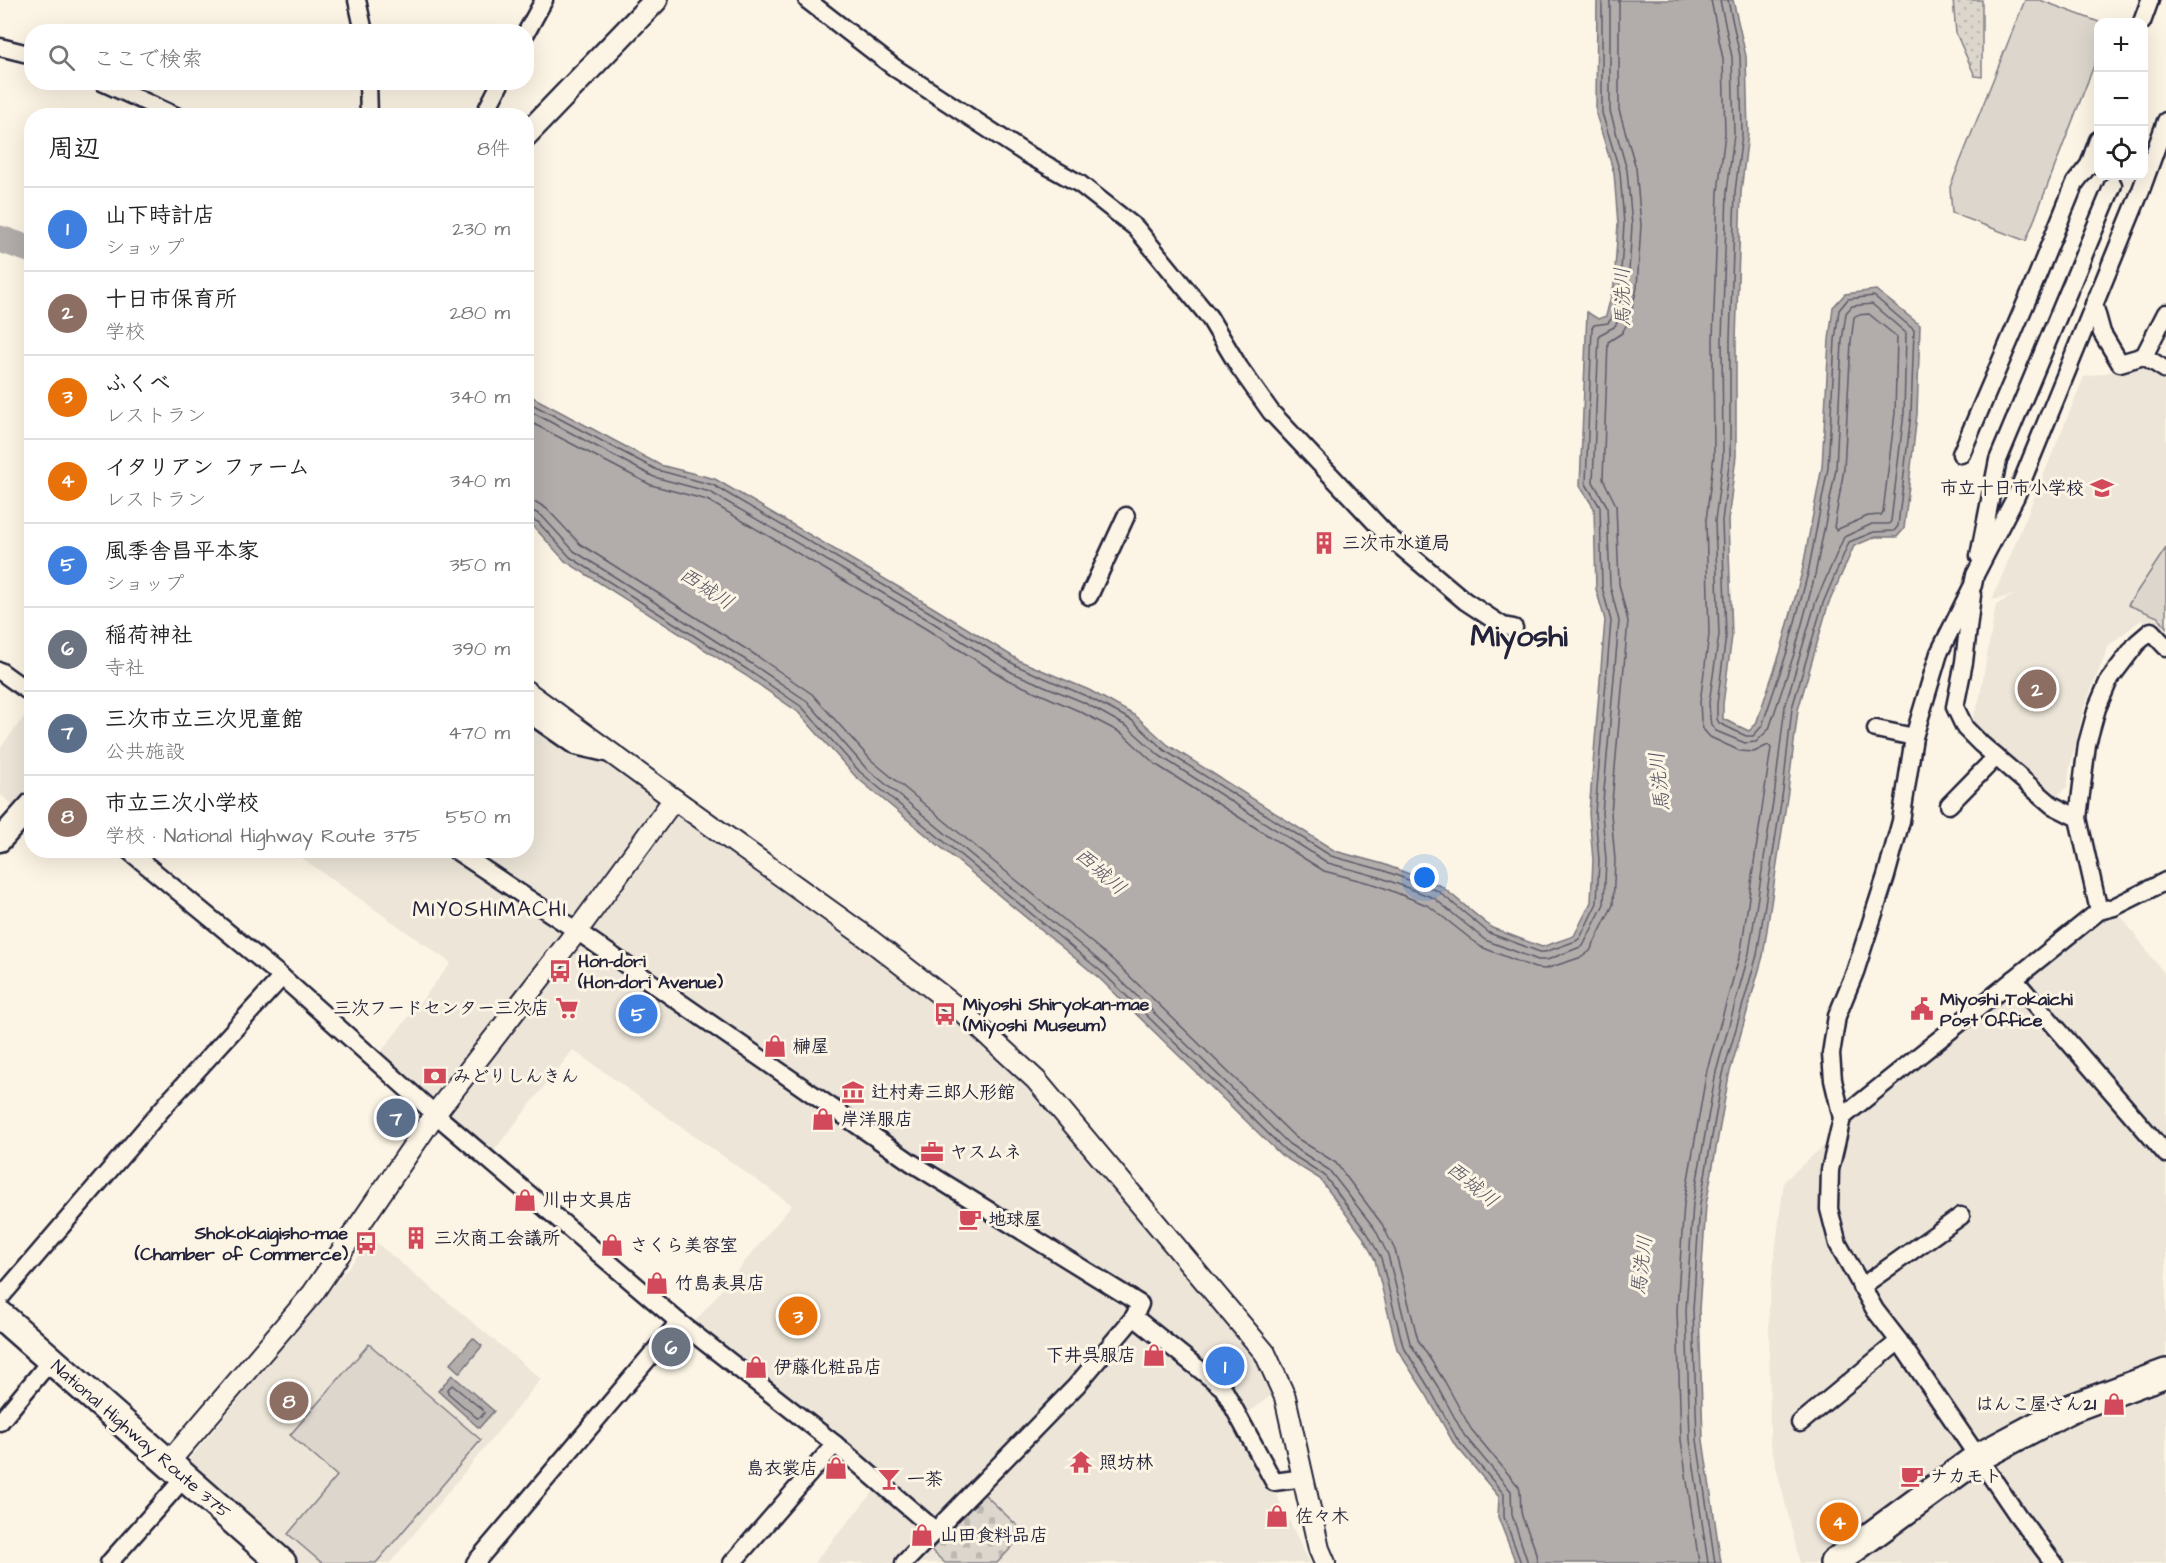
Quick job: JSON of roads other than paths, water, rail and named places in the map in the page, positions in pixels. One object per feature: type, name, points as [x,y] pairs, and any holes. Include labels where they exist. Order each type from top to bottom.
[{"type":"highway","name":"National Highway Route 375","points":[[0,1315],[282,1563]]},
{"type":"highway","points":[[1834,1563],[1977,1458],[2069,1409],[2166,1373]]},
{"type":"main road","points":[[534,127],[656,0]]},
{"type":"main road","points":[[0,840],[24,813]]},
{"type":"street","points":[[357,0],[362,24]]},
{"type":"street","points":[[531,24],[544,0]]},
{"type":"street","points":[[807,0],[895,68],[1025,153],[1080,184],[1136,228],[1209,317],[1239,367],[1271,412],[1317,462],[1396,543],[1465,602],[1503,626],[1514,628]]},
{"type":"street","points":[[2143,18],[2150,0]]},
{"type":"street","points":[[0,47],[24,53]]},
{"type":"street","points":[[119,90],[159,108]]},
{"type":"street","points":[[368,90],[369,108]]},
{"type":"street","points":[[487,108],[497,90]]},
{"type":"street","points":[[2054,1563],[1977,1458],[1899,1341],[1875,1310],[1838,1244],[1829,1209],[1830,1170],[1842,1118],[1833,1080],[1832,1054],[1837,1016],[1855,972],[1901,821],[1914,737],[1939,653],[2016,496],[2141,190],[2166,121]]},
{"type":"street","points":[[1961,454],[2075,183],[2089,165],[2094,151]]},
{"type":"street","points":[[2078,818],[2052,805],[1996,757],[1965,728],[1955,707],[1964,662],[1974,580],[1998,460],[2113,185]]},
{"type":"street","points":[[2094,304],[2102,333],[2120,363],[2144,356],[2166,313]]},
{"type":"street","points":[[2144,356],[2166,370]]},
{"type":"street","points":[[1089,596],[1126,516]]},
{"type":"street","points":[[2098,911],[2078,818],[2086,744],[2109,680],[2137,643],[2151,631],[2166,647]]},
{"type":"street","points":[[0,671],[24,688]]},
{"type":"street","points":[[534,697],[865,936],[960,1010],[1036,1080],[1265,1353],[1285,1397],[1319,1549],[1325,1563]]},
{"type":"street","points":[[534,718],[575,746],[617,756]]},
{"type":"street","points":[[1876,729],[1914,737]]},
{"type":"street","points":[[1949,805],[1996,757]]},
{"type":"street","points":[[109,1563],[176,1470],[313,1293],[435,1114],[577,931],[674,800]]},
{"type":"street","points":[[138,858],[282,976],[435,1114],[679,1322],[835,1444],[936,1531]]},
{"type":"street","points":[[467,858],[577,931],[912,1163],[1140,1304],[1134,1317],[1076,1386],[903,1563]]},
{"type":"street","points":[[1842,1118],[2098,911],[2114,907],[2166,881]]},
{"type":"street","points":[[0,1298],[169,1101],[282,976]]},
{"type":"street","points":[[2014,979],[2166,1154]]},
{"type":"street","points":[[1861,1287],[1961,1216]]},
{"type":"street","points":[[1134,1317],[1223,1388],[1274,1482],[1304,1478]]},
{"type":"street","points":[[475,1563],[679,1322]]},
{"type":"street","points":[[1800,1423],[1899,1341]]},
{"type":"street","points":[[0,1422],[51,1360]]},
{"type":"street","points":[[732,1563],[835,1444]]},
{"type":"water","name":"馬洗川","points":[[1597,0],[1733,0],[1746,56],[1748,134],[1741,192],[1736,339],[1736,456],[1728,521],[1732,636],[1723,719],[1749,731],[1756,724],[1781,650],[1802,572],[1822,467],[1833,307],[1845,294],[1876,290],[1920,325],[1917,414],[1904,529],[1897,537],[1875,537],[1854,546],[1828,605],[1798,710],[1763,956],[1729,1075],[1706,1205],[1699,1310],[1703,1440],[1721,1563],[1516,1563],[1498,1517],[1499,1497],[1453,1442],[1397,1349],[1375,1260],[1363,1237],[1320,1179],[1281,1155],[1099,978],[856,777],[798,712],[745,675],[565,561],[534,527],[534,398],[660,465],[715,479],[1020,661],[1089,690],[1136,716],[1168,745],[1335,851],[1383,864],[1441,886],[1492,928],[1542,947],[1574,936],[1591,902],[1593,860],[1589,813],[1605,620],[1596,589],[1594,508],[1580,486],[1587,312],[1598,319],[1606,316],[1614,285],[1618,224],[1614,173],[1596,114]]},
{"type":"water","points":[[473,1338],[482,1346],[460,1373],[450,1364]]},
{"type":"water","points":[[452,1375],[494,1411],[479,1428],[438,1391]]},
{"type":"waterway","name":"西城川","points":[[0,239],[24,247]]},
{"type":"place","name":"市立十日市小学校","points":[[2102,488]]},
{"type":"place","name":"三次市水道局","points":[[1324,543]]},
{"type":"place","name":"十日市保育所","points":[[2037,689]]},
{"type":"place","name":"Hon-dori (Hon-dori Avenue)","points":[[560,971]]},
{"type":"place","name":"三次フードセンター三次店","points":[[567,1008]]},
{"type":"place","name":"Miyoshi Tokaichi Post Office","points":[[1922,1009]]},
{"type":"place","name":"風季舎昌平本家","points":[[638,1014]]},
{"type":"place","name":"Miyoshi Shiryokan-mae (Miyoshi Museum)","points":[[945,1014]]},
{"type":"place","name":"榊屋","points":[[775,1046]]},
{"type":"place","name":"みどりしんきん","points":[[435,1076]]},
{"type":"place","name":"辻村寿三郎人形館","points":[[853,1092]]},
{"type":"place","name":"三次市立三次児童館","points":[[396,1118]]},
{"type":"place","name":"岸洋服店","points":[[823,1119]]},
{"type":"place","name":"ヤスムネ","points":[[932,1152]]},
{"type":"place","name":"川中文具店","points":[[525,1200]]},
{"type":"place","name":"地球屋","points":[[970,1219]]},
{"type":"place","name":"三次商工会議所","points":[[416,1238]]},
{"type":"place","name":"Shokokaigisho-mae (Chamber of Commerce)","points":[[366,1243]]},
{"type":"place","name":"さくら美容室","points":[[612,1245]]},
{"type":"place","name":"竹島表具店","points":[[657,1283]]},
{"type":"place","name":"ふくべ","points":[[798,1316]]},
{"type":"place","name":"稲荷神社","points":[[671,1347]]},
{"type":"place","name":"下井呉服店","points":[[1154,1355]]},
{"type":"place","name":"山下時計店","points":[[1225,1366]]},
{"type":"place","name":"伊藤化粧品店","points":[[756,1367]]},
{"type":"place","name":"市立三次小学校","points":[[289,1401]]},
{"type":"place","name":"はんこ屋さん21","points":[[2114,1404]]},
{"type":"place","name":"照坊林","points":[[1081,1462]]},
{"type":"place","name":"島衣裳店","points":[[836,1468]]},
{"type":"place","name":"ナカモト","points":[[1912,1476]]},
{"type":"place","name":"一茶","points":[[889,1479]]},
{"type":"place","name":"佐々木","points":[[1277,1516]]},
{"type":"place","name":"イタリアン ファーム","points":[[1839,1522]]},
{"type":"place","name":"山田食料品店","points":[[922,1535]]},
{"type":"district","name":"Miyoshi","points":[[1519,636]]},
{"type":"district","name":"MIYOSHIMACHI","points":[[490,909]]}]
